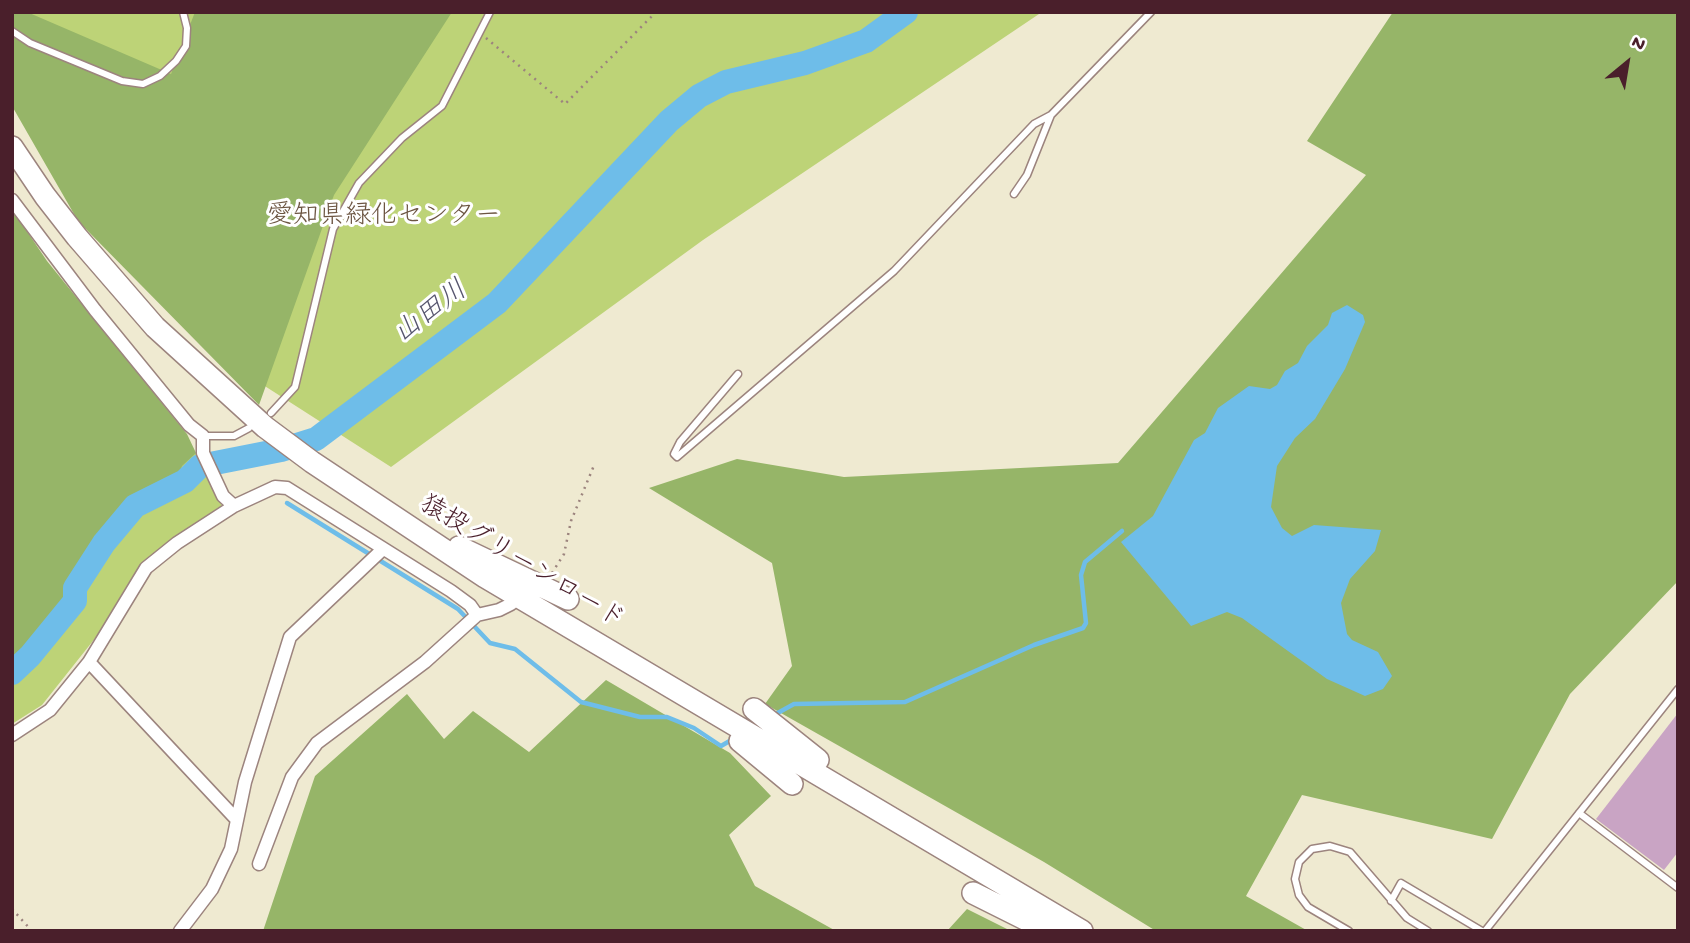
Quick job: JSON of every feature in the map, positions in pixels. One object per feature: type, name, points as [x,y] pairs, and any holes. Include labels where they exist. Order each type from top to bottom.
[{"type":"main road","name":"猿投グリーンロード","points":[[12,147],[45,196],[117,286],[191,362],[312,462],[363,499],[552,618],[1053,923],[1082,931]]},
{"type":"main road","points":[[363,499],[568,600]]},
{"type":"main road","points":[[552,618],[723,729],[792,784]]},
{"type":"main road","points":[[754,709],[849,781],[1030,894],[1053,923]]},
{"type":"main road","points":[[973,893],[1053,923]]},
{"type":"street","points":[[12,200],[95,310],[189,425],[202,436],[203,453],[218,485],[234,506]]},
{"type":"street","points":[[12,736],[50,710],[89,662],[146,568],[177,542],[265,489],[287,488],[451,591],[470,605],[477,615]]},
{"type":"street","points":[[180,931],[223,870],[245,782],[290,637],[383,548]]},
{"type":"street","points":[[260,864],[292,777],[317,743],[425,662],[477,615],[511,604]]},
{"type":"street","points":[[89,662],[237,820]]},
{"type":"lane","points":[[12,31],[30,43],[72,61],[122,81],[143,84],[160,76],[176,61],[186,46],[187,29],[183,12]]},
{"type":"lane","points":[[202,436],[234,436],[262,423],[295,387],[333,229],[359,183],[402,138],[442,106],[490,12]]},
{"type":"lane","points":[[738,374],[680,442],[674,454],[677,457],[894,271],[1034,124],[1051,115],[1150,12]]},
{"type":"lane","points":[[1014,194],[1027,175],[1051,115]]},
{"type":"lane","points":[[1391,901],[1401,883],[1483,931],[1678,689]]},
{"type":"lane","points":[[1579,813],[1678,888]]},
{"type":"lane","points":[[1349,931],[1308,907],[1299,895],[1295,879],[1299,862],[1312,849],[1330,846],[1350,852],[1407,918],[1428,931]]},
{"type":"path","points":[[478,31],[565,104],[656,12]]},
{"type":"path","points":[[550,575],[564,554],[571,521],[595,463]]},
{"type":"path","points":[[12,909],[32,931]]},
{"type":"green space","name":"愛知県緑化センター","points":[[12,12],[1042,12],[703,240],[391,467],[246,374]]},
{"type":"green space","points":[[12,12],[27,12],[171,74],[195,12],[452,12],[334,195],[259,405],[78,221],[12,106]]},
{"type":"green space","points":[[1393,12],[1678,12],[1678,581],[1570,694],[1492,839],[1302,795],[1246,896],[1308,931],[1156,931],[1044,862],[765,704],[792,666],[772,563],[649,488],[737,459],[844,477],[1118,463],[1366,175],[1307,141]]},
{"type":"green space","points":[[12,209],[47,261],[187,434],[196,453],[182,466],[179,476],[139,497],[104,535],[71,586],[70,602],[12,668]]},
{"type":"green space","points":[[12,402],[196,453],[222,506],[220,511],[157,552],[104,627],[42,705],[12,724]]},
{"type":"green space","points":[[606,680],[730,753],[771,796],[729,835],[755,886],[836,931],[263,931],[315,776],[407,694],[444,739],[473,711],[529,752]]},
{"type":"green space","points":[[967,909],[1011,931],[947,931]]},
{"type":"water","points":[[1347,305],[1363,315],[1365,322],[1345,369],[1315,419],[1295,438],[1277,466],[1271,507],[1282,528],[1292,536],[1314,525],[1381,530],[1375,551],[1350,579],[1341,603],[1347,634],[1352,640],[1378,652],[1392,676],[1383,689],[1365,696],[1327,679],[1242,618],[1227,612],[1191,626],[1121,542],[1153,516],[1194,440],[1205,433],[1218,408],[1249,386],[1270,389],[1277,385],[1285,371],[1298,363],[1307,346],[1328,325],[1332,313]]},
{"type":"building","points":[[1678,713],[1678,852],[1664,870],[1596,819]]},
{"type":"waterway","name":"山田川","points":[[12,673],[30,656],[75,601],[75,588],[104,543],[135,506],[185,481],[200,466],[281,450],[316,439],[497,303],[669,121],[699,96],[726,82],[805,63],[866,41],[906,12]]},
{"type":"waterway","points":[[287,503],[458,609],[490,643],[515,649],[581,702],[640,717],[667,717],[694,728],[721,746],[733,739]]},
{"type":"waterway","points":[[774,715],[794,704],[905,702],[1034,645],[1083,628],[1086,623],[1081,575],[1085,562],[1122,531]]}]
